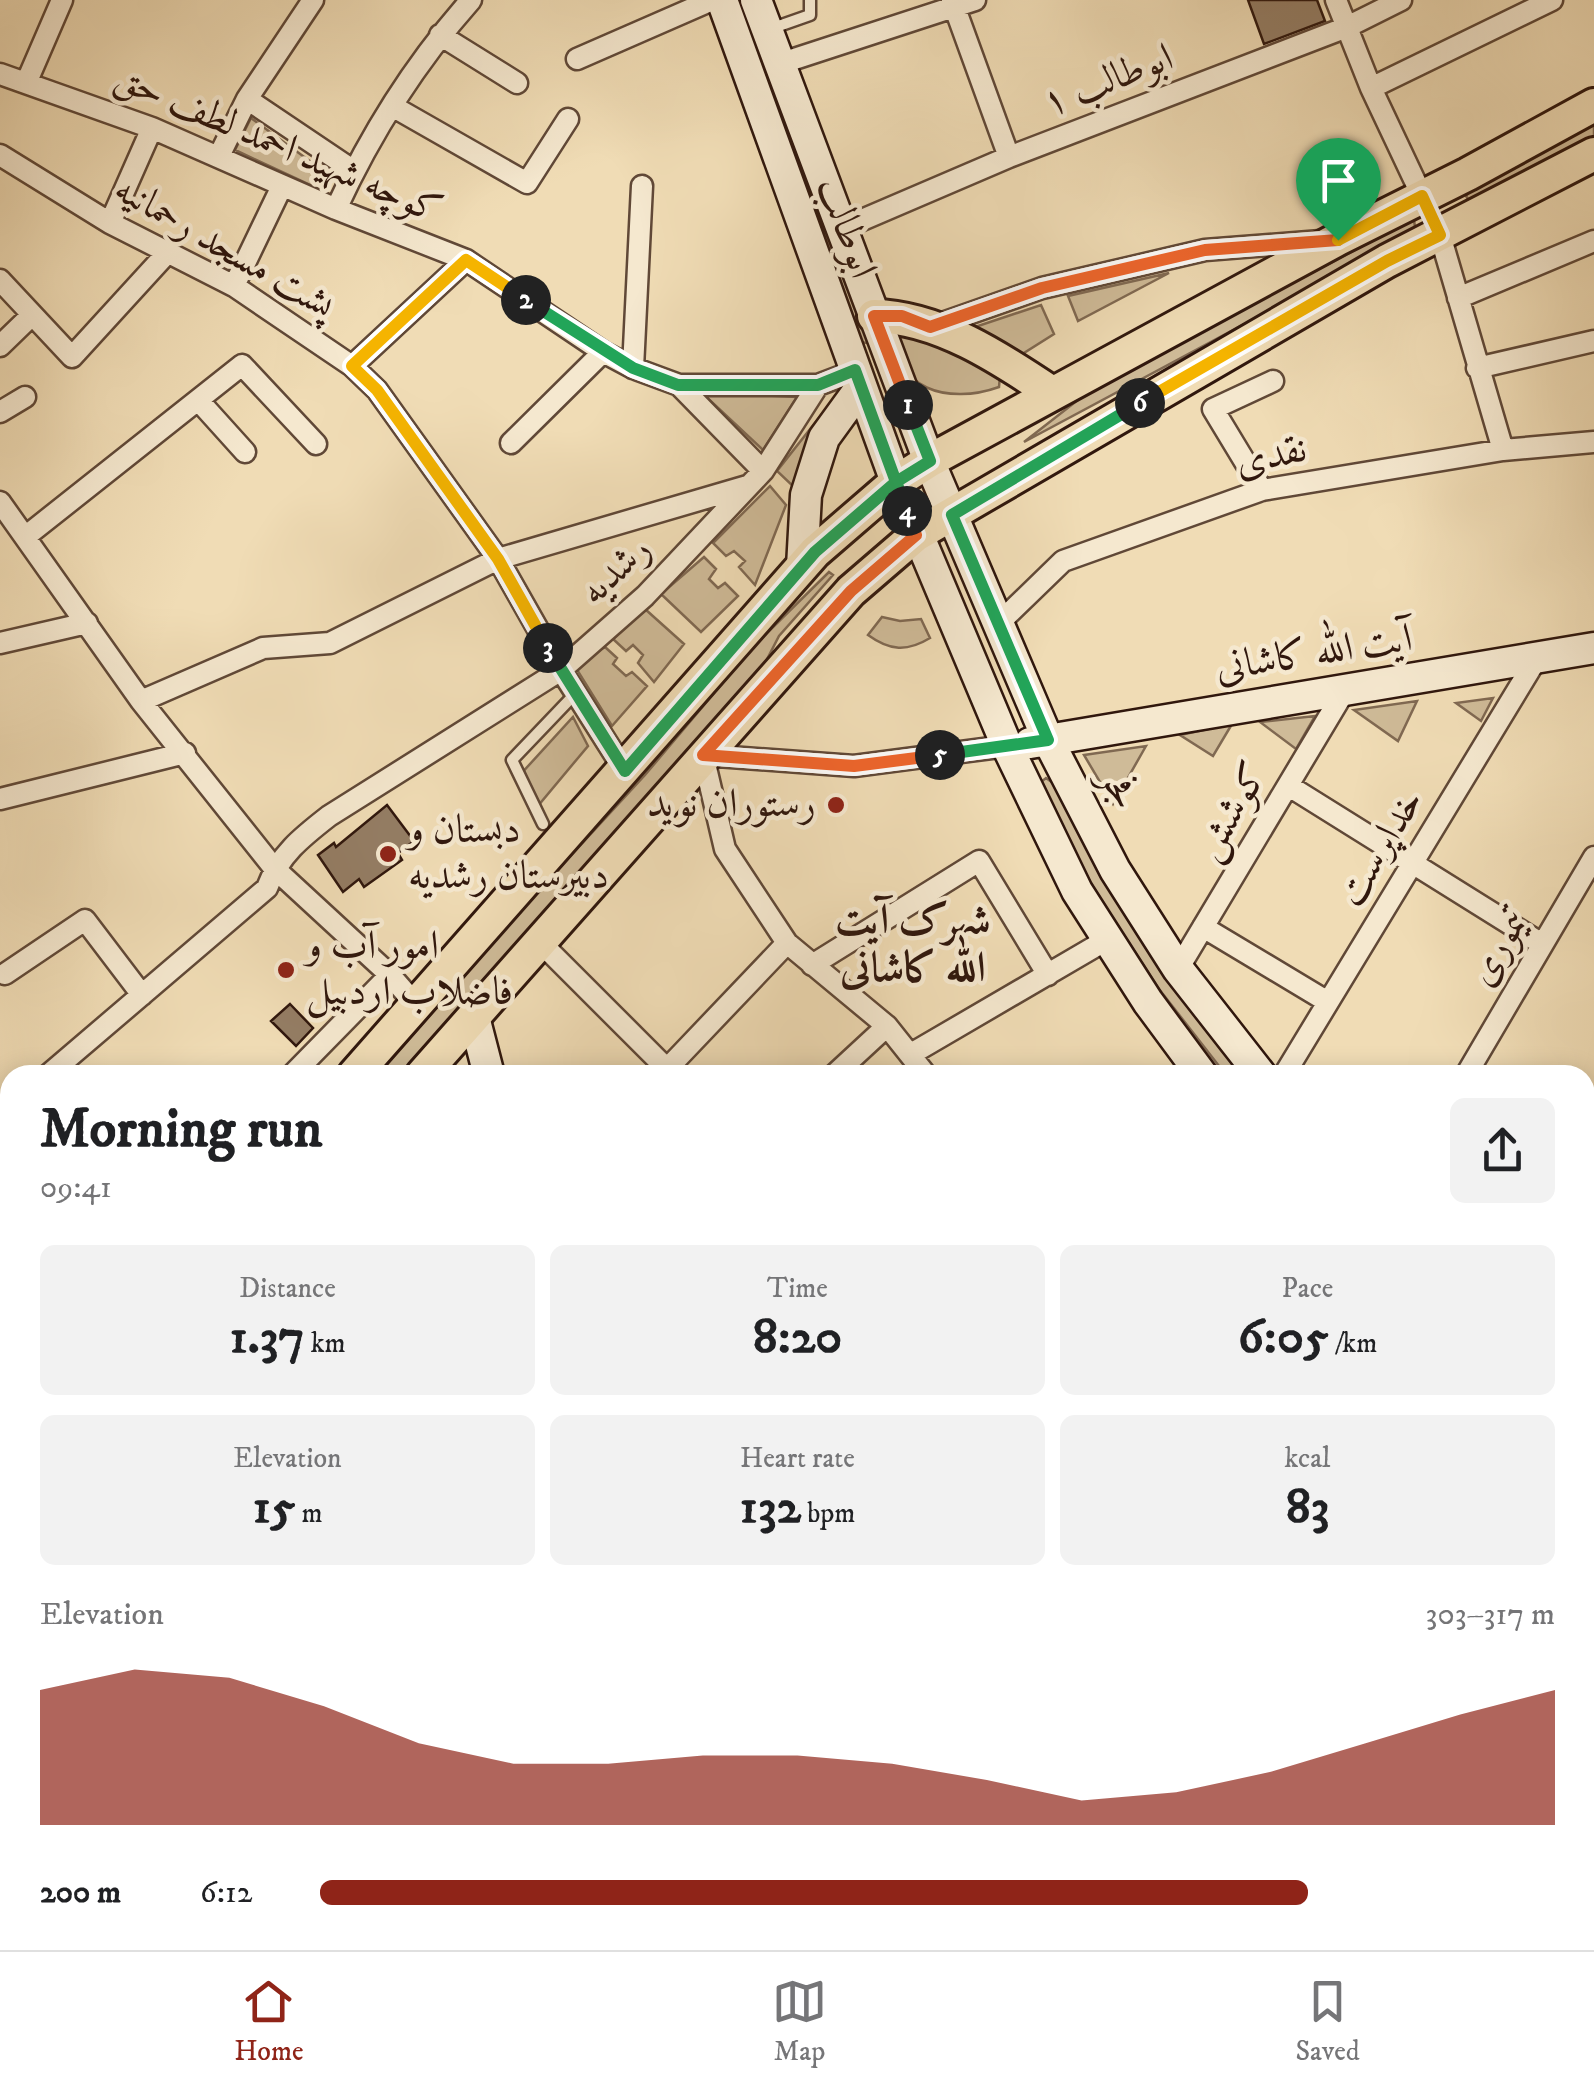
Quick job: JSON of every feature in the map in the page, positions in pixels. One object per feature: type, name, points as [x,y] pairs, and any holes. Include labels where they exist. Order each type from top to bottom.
[{"type":"main road","name":"ابوطالب","points":[[722,0],[916,535]]},
{"type":"main road","name":"ابوطالب","points":[[756,0],[952,515]]},
{"type":"main road","points":[[363,1065],[815,552],[896,482],[1052,393],[1594,105]]},
{"type":"main road","points":[[431,1065],[851,591],[916,535],[1387,261],[1594,154]]},
{"type":"main road","points":[[1422,196],[1440,235]]},
{"type":"main road","points":[[874,316],[902,316],[930,327],[989,353],[1052,393]]},
{"type":"main road","points":[[802,568],[806,495],[824,438],[858,379]]},
{"type":"main road","name":"فجر","points":[[952,515],[1048,740],[1114,870],[1178,969],[1253,1065]]},
{"type":"main road","name":"فجر","points":[[916,535],[1007,746],[1077,891],[1189,1065]]},
{"type":"main road","name":"آیت الله کاشانی","points":[[1007,746],[1594,648]]},
{"type":"main road","points":[[474,1017],[486,1065]]},
{"type":"street","points":[[27,80],[62,0]]},
{"type":"street","points":[[219,156],[247,99],[313,0]]},
{"type":"street","points":[[336,209],[392,106],[440,34],[471,0]]},
{"type":"street","points":[[577,59],[712,0]]},
{"type":"street","points":[[780,64],[953,3],[976,0]]},
{"type":"street","points":[[1336,0],[1371,88],[1422,196]]},
{"type":"street","name":"ابوطالب ۱","points":[[841,229],[1009,157],[1348,27],[1401,0]]},
{"type":"street","points":[[1371,88],[1552,0]]},
{"type":"street","points":[[953,3],[1009,157]]},
{"type":"street","points":[[440,34],[517,84]]},
{"type":"street","name":"کوچه شهید احمد لطف حق","points":[[0,74],[27,80],[152,128],[336,209],[466,260],[604,352],[678,385],[818,385],[858,379]]},
{"type":"street","points":[[247,99],[354,171]]},
{"type":"street","points":[[392,106],[527,182],[568,119]]},
{"type":"street","points":[[110,223],[152,128]]},
{"type":"street","name":"پشت مسجد رحمانیه","points":[[0,155],[110,223],[234,286],[352,366],[377,390],[498,559],[625,771]]},
{"type":"street","points":[[234,286],[282,186]]},
{"type":"street","points":[[633,368],[642,186]]},
{"type":"street","points":[[1440,235],[1503,450]]},
{"type":"street","points":[[930,327],[1042,288],[1205,250],[1338,240]]},
{"type":"street","points":[[1458,298],[1594,241]]},
{"type":"street","points":[[0,280],[72,357],[168,252]]},
{"type":"street","points":[[352,366],[466,260]]},
{"type":"street","points":[[0,346],[32,315]]},
{"type":"street","points":[[1477,368],[1594,341]]},
{"type":"street","points":[[511,443],[604,352]]},
{"type":"street","points":[[25,537],[242,366],[316,444]]},
{"type":"street","points":[[1262,490],[1214,409],[1273,381]]},
{"type":"street","points":[[141,700],[263,648],[330,643],[498,559],[758,478],[678,385]]},
{"type":"street","name":"رشدیه","points":[[60,1065],[266,888],[274,868],[297,840],[561,670],[645,596],[758,478],[818,385]]},
{"type":"street","points":[[0,412],[25,397]]},
{"type":"street","points":[[200,401],[245,452]]},
{"type":"street","name":"نقدی","points":[[996,625],[1063,561],[1262,490],[1503,450],[1594,442]]},
{"type":"street","points":[[0,502],[141,700],[274,868],[390,975],[416,1006]]},
{"type":"street","points":[[0,643],[87,623]]},
{"type":"street","name":"خداپرست","points":[[1290,1065],[1537,658]]},
{"type":"street","name":"کوشش","points":[[1178,969],[1345,690]]},
{"type":"street","points":[[919,1065],[887,1026],[787,943],[725,849],[703,755],[854,766],[1007,746]]},
{"type":"street","points":[[0,799],[182,753]]},
{"type":"street","points":[[1290,786],[1542,944]]},
{"type":"street","name":"تیموری","points":[[1472,1065],[1542,944],[1588,881],[1594,857]]},
{"type":"street","points":[[812,965],[979,861],[1048,975]]},
{"type":"street","points":[[5,974],[86,920],[142,994]]},
{"type":"street","points":[[1204,927],[1328,1002]]},
{"type":"street","points":[[911,1054],[1108,939]]},
{"type":"street","points":[[540,942],[663,1065]]},
{"type":"street","points":[[676,1065],[787,943]]},
{"type":"street","points":[[302,1065],[390,975]]},
{"type":"street","points":[[845,1065],[887,1026]]},
{"type":"lane","points":[[767,30],[810,16],[810,0]]},
{"type":"lane","points":[[542,824],[512,760],[576,693]]},
{"type":"shaded area","points":[[733,0],[744,0],[871,337],[866,343],[861,342]]},
{"type":"shaded area","points":[[251,118],[333,178],[323,191],[235,150]]},
{"type":"shaded area","points":[[1594,123],[1594,141],[1470,202],[1466,196],[1471,190]]},
{"type":"shaded area","points":[[1406,219],[1414,220],[1415,227],[1407,237],[1024,442],[1092,389],[1391,231]]},
{"type":"shaded area","points":[[1169,273],[1078,321],[1068,296]]},
{"type":"shaded area","points":[[1041,305],[1054,334],[1013,360],[957,333]]},
{"type":"shaded area","points":[[898,328],[977,361],[1000,375],[999,387],[961,394],[927,388],[903,366]]},
{"type":"shaded area","points":[[701,392],[797,397],[763,450]]},
{"type":"shaded area","points":[[822,414],[796,489],[777,471]]},
{"type":"shaded area","points":[[770,486],[786,505],[755,585],[739,567],[745,561],[734,551],[726,556],[713,543]]},
{"type":"shaded area","points":[[704,557],[716,569],[709,579],[718,588],[725,583],[738,596],[701,632],[661,594]]},
{"type":"shaded area","points":[[829,572],[833,575],[779,636],[762,669],[409,1065],[387,1065],[645,775],[753,647]]},
{"type":"shaded area","points":[[645,609],[684,644],[654,682],[638,663],[643,655],[633,645],[626,651],[613,639]]},
{"type":"shaded area","points":[[882,617],[900,621],[921,619],[930,638],[899,648],[884,644],[868,635]]},
{"type":"shaded area","points":[[605,647],[617,658],[613,664],[626,676],[632,672],[647,686],[612,726],[574,665]]},
{"type":"shaded area","points":[[1493,698],[1481,721],[1456,703]]},
{"type":"shaded area","points":[[1417,701],[1398,741],[1354,710]]},
{"type":"shaded area","points":[[1315,716],[1296,749],[1260,722]]},
{"type":"shaded area","points":[[573,717],[588,746],[537,807],[519,776]]},
{"type":"shaded area","points":[[1232,724],[1213,756],[1180,735]]},
{"type":"shaded area","points":[[1146,746],[1113,804],[1084,755]]},
{"type":"shaded area","points":[[1046,778],[1053,783],[1238,1065],[1218,1065],[1159,989],[1097,894],[1042,792],[1041,782]]},
{"type":"building","points":[[1248,0],[1317,0],[1325,21],[1264,44]]},
{"type":"building","points":[[387,805],[414,841],[398,853],[402,860],[364,887],[359,879],[343,892],[318,855],[334,843],[336,847]]},
{"type":"building","points":[[290,1004],[313,1028],[296,1046],[271,1021]]},
{"type":"place","name":"رستوران نوید","points":[[836,805]]},
{"type":"place","name":"دبستان و دبیرستان رشدیه","points":[[388,854]]},
{"type":"place","name":"امور آب و فاضلاب اردبیل","points":[[286,970]]},
{"type":"district","name":"شهرک آیت الله کاشانی","points":[[913,945]]},
{"type":"route","points":[[1338,240],[1205,250],[1042,288],[930,327],[902,316],[874,316],[930,461],[896,482],[855,370],[818,385],[678,385],[604,352],[466,260],[352,366],[377,390],[498,559],[625,771],[815,552],[896,482],[916,535],[851,591],[703,755],[854,766],[1048,740],[952,515],[1252,338],[1440,235],[1422,196],[1338,240]]}]
